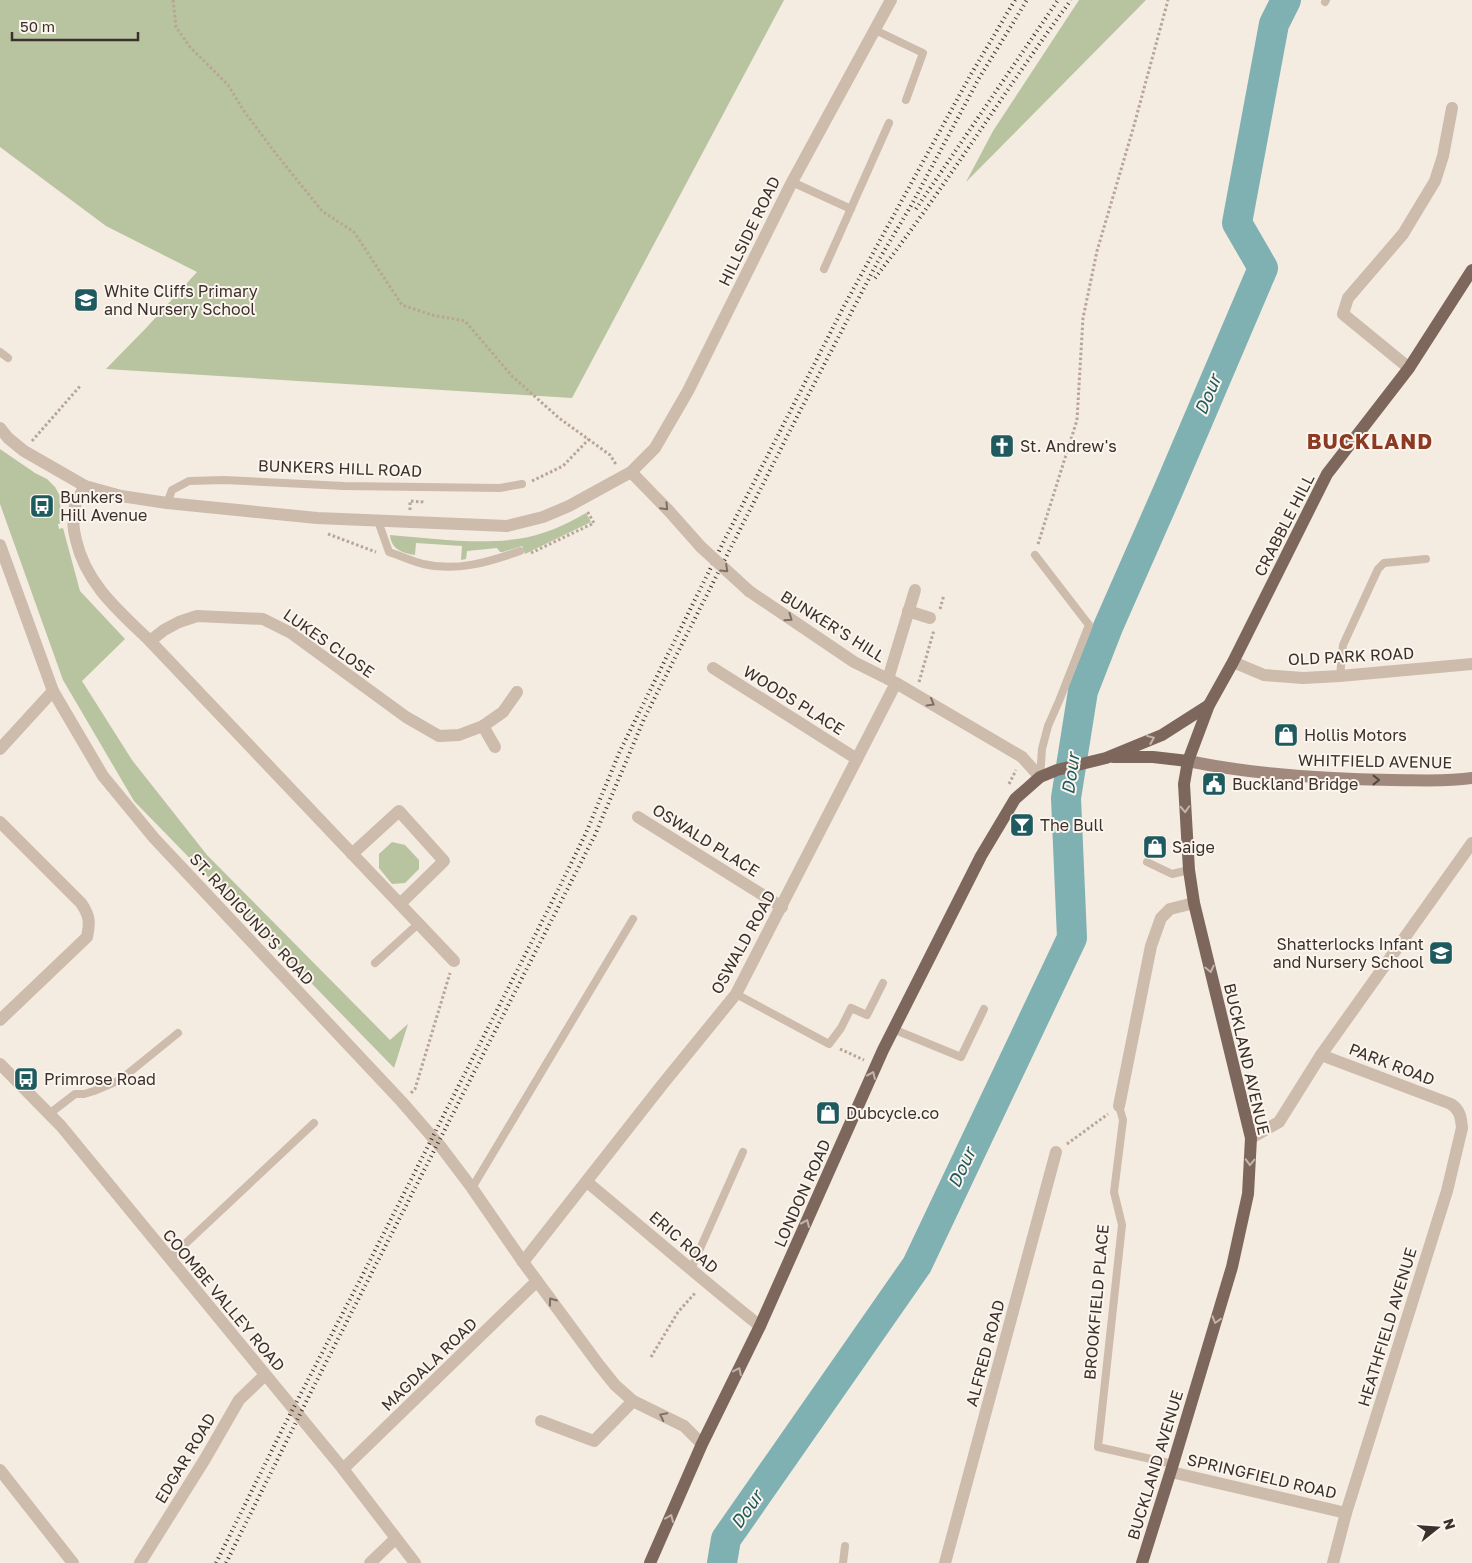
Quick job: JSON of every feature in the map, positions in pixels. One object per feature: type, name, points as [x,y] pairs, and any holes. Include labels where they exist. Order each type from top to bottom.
[{"type":"main road","name":"CRABBLE HILL","points":[[1210,705],[1327,474],[1409,368],[1472,270]]},
{"type":"main road","name":"LONDON ROAD","points":[[650,1563],[702,1444],[760,1326],[893,1029],[986,848],[1015,799],[1040,777],[1057,770],[1106,758],[1162,735],[1210,705]]},
{"type":"main road","name":"BUCKLAND AVENUE","points":[[1142,1563],[1232,1267],[1248,1194],[1251,1138],[1194,903],[1189,870],[1184,784],[1188,761],[1210,705]]},
{"type":"main road","name":"LONDON ROAD","points":[[1106,758],[1153,756],[1188,761]]},
{"type":"street","name":"HILLSIDE ROAD","points":[[627,474],[655,448],[688,391],[792,182],[891,0]]},
{"type":"street","points":[[1409,368],[1343,314],[1348,298],[1403,234],[1435,181],[1443,156],[1452,108]]},
{"type":"street","points":[[0,428],[8,438],[24,451],[85,486],[121,496],[317,518],[507,526],[543,517],[569,506],[627,474]]},
{"type":"street","name":"BUNKER'S HILL","points":[[627,474],[669,510],[701,547],[749,591],[854,662],[916,694],[1022,757],[1040,777]]},
{"type":"street","points":[[85,486],[75,506],[72,527],[81,558],[88,573],[103,594],[454,961]]},
{"type":"street","name":"ST. RADIGUND'S ROAD","points":[[0,545],[53,691],[103,776],[154,838],[402,1102],[441,1147],[523,1262],[616,1385],[634,1402],[684,1426],[702,1444]]},
{"type":"street","name":"OSWALD ROAD","points":[[523,1262],[736,994],[857,759],[892,681],[908,611],[915,590]]},
{"type":"street","points":[[908,611],[934,619]]},
{"type":"street","name":"LUKES CLOSE","points":[[150,641],[164,630],[179,622],[197,616],[263,619],[291,633],[406,717],[439,736],[459,736],[483,726],[503,712],[517,692]]},
{"type":"street","name":"OLD PARK ROAD","points":[[1233,662],[1264,675],[1303,678],[1472,664]]},
{"type":"street","name":"WOODS PLACE","points":[[713,668],[857,759]]},
{"type":"street","points":[[0,749],[53,691]]},
{"type":"street","points":[[483,726],[495,747]]},
{"type":"street","name":"WHITFIELD AVENUE","points":[[1188,761],[1217,767],[1294,777],[1394,780],[1472,778]]},
{"type":"street","points":[[352,854],[399,811],[444,861],[400,904]]},
{"type":"street","name":"OSWALD PLACE","points":[[638,817],[782,907]]},
{"type":"street","points":[[0,822],[82,903],[88,914],[90,925],[87,937],[0,1020]]},
{"type":"street","points":[[1251,1138],[1279,1122],[1321,1055],[1472,843]]},
{"type":"street","name":"BROOKFIELD PLACE","points":[[1119,1106],[1151,946],[1161,918],[1170,909],[1194,903]]},
{"type":"street","name":"PARK ROAD","points":[[1321,1055],[1451,1104]]},
{"type":"street","name":"COOMBE VALLEY ROAD","points":[[0,1064],[61,1126],[343,1469],[415,1563]]},
{"type":"street","name":"HEATHFIELD AVENUE","points":[[1333,1563],[1346,1513],[1447,1190],[1462,1128],[1457,1108],[1451,1104]]},
{"type":"street","name":"ALFRED ROAD","points":[[945,1563],[1056,1152]]},
{"type":"street","name":"ERIC ROAD","points":[[587,1182],[704,1282],[760,1326]]},
{"type":"street","name":"MAGDALA ROAD","points":[[343,1469],[537,1281]]},
{"type":"street","name":"EDGAR ROAD","points":[[140,1563],[205,1459],[239,1400],[265,1375]]},
{"type":"street","points":[[541,1421],[594,1441],[634,1402]]},
{"type":"street","name":"SPRINGFIELD ROAD","points":[[1172,1468],[1346,1513]]},
{"type":"street","points":[[0,1470],[73,1563]]},
{"type":"street","points":[[370,1563],[395,1539]]},
{"type":"lane","points":[[875,30],[923,53],[906,100]]},
{"type":"lane","points":[[824,269],[889,123]]},
{"type":"lane","points":[[792,182],[851,209]]},
{"type":"lane","points":[[0,352],[8,358]]},
{"type":"lane","name":"BUNKERS HILL ROAD","points":[[166,502],[172,490],[189,481],[224,480],[422,488],[500,488],[522,484]]},
{"type":"lane","points":[[378,521],[390,552],[424,564],[460,566],[496,560],[520,551]]},
{"type":"lane","points":[[1035,555],[1089,624],[1048,726],[1042,749],[1040,777]]},
{"type":"lane","points":[[1340,676],[1343,646],[1378,569],[1384,563],[1426,559]]},
{"type":"lane","points":[[1148,862],[1172,874],[1189,870]]},
{"type":"lane","points":[[472,1188],[633,919]]},
{"type":"lane","points":[[374,963],[418,924]]},
{"type":"lane","points":[[736,994],[829,1044],[841,1028],[851,1008],[867,1015],[883,983]]},
{"type":"lane","points":[[893,1029],[961,1058],[984,1009]]},
{"type":"lane","points":[[49,1114],[75,1094],[94,1091],[120,1080],[178,1033]]},
{"type":"lane","name":"BROOKFIELD PLACE","points":[[1119,1106],[1123,1120],[1114,1192],[1122,1225],[1098,1447],[1172,1468]]},
{"type":"lane","points":[[169,1259],[314,1123]]},
{"type":"lane","points":[[691,1269],[743,1152]]},
{"type":"lane","points":[[843,1563],[846,1546]]},
{"type":"path","points":[[173,0],[176,27],[190,47],[228,85],[271,148],[322,211],[354,232],[402,305],[432,315],[465,321],[512,376],[559,418],[610,455],[627,474]]},
{"type":"path","points":[[1035,555],[1077,420],[1083,318],[1097,251],[1136,120],[1168,0]]},
{"type":"path","points":[[24,451],[81,385]]},
{"type":"path","points":[[522,484],[563,466],[588,439]]},
{"type":"path","points":[[410,522],[410,501],[422,502],[422,488]]},
{"type":"path","points":[[317,518],[322,531],[346,542],[381,554],[390,552]]},
{"type":"path","points":[[520,551],[524,557],[594,523]]},
{"type":"path","points":[[916,694],[934,619],[944,595]]},
{"type":"path","points":[[415,1089],[454,961]]},
{"type":"path","points":[[829,1044],[876,1065]]},
{"type":"path","points":[[1056,1152],[1119,1106]]},
{"type":"path","points":[[651,1357],[678,1312],[704,1282]]},
{"type":"green space","points":[[0,0],[784,0],[572,398],[106,369],[197,272],[106,226],[0,147]]},
{"type":"green space","points":[[1079,0],[1146,0],[966,182],[993,131]]},
{"type":"green space","points":[[0,449],[47,479],[55,487],[60,496],[61,523],[58,524],[59,529],[63,528],[80,591],[125,639],[82,681],[132,760],[207,855],[390,1040],[408,1024],[394,1068],[134,801],[63,680],[0,504]]},
{"type":"green space","points":[[586,513],[591,522],[525,554],[522,546],[503,552],[500,552],[497,548],[467,551],[466,559],[461,560],[462,546],[416,543],[415,555],[398,550],[392,544],[390,535],[470,541],[501,541],[535,535],[570,522]]},
{"type":"green space","points":[[392,842],[405,845],[419,860],[419,869],[405,883],[392,884],[379,868],[379,854]]},
{"type":"waterway","name":"Dour","points":[[722,1563],[726,1539],[917,1265],[1072,938],[1066,798],[1083,691],[1108,627],[1263,268],[1237,223],[1274,24],[1286,0]]},
{"type":"railway","points":[[216,1563],[560,886],[586,833],[620,751],[725,539],[843,308],[970,76],[1015,0]]},
{"type":"railway","points":[[226,1563],[312,1390],[595,835],[644,719],[800,411],[877,263],[912,204],[978,80],[1027,0]]},
{"type":"railway","points":[[916,209],[1058,0]]},
{"type":"railway","points":[[875,278],[926,209],[1071,0]]},
{"type":"place","name":"White Cliffs Primary and Nursery School","points":[[86,300]]},
{"type":"place","name":"St. Andrew's","points":[[1002,446]]},
{"type":"place","name":"Bunkers Hill Avenue","points":[[42,506]]},
{"type":"place","name":"Hollis Motors","points":[[1286,735]]},
{"type":"place","name":"Buckland Bridge","points":[[1214,784]]},
{"type":"place","name":"The Bull","points":[[1022,825]]},
{"type":"place","name":"Saige","points":[[1155,847]]},
{"type":"place","name":"Shatterlocks Infant and Nursery School","points":[[1441,953]]},
{"type":"place","name":"Primrose Road","points":[[26,1079]]},
{"type":"place","name":"Dubcycle.co","points":[[828,1113]]},
{"type":"district","name":"BUCKLAND","points":[[1370,442]]}]
